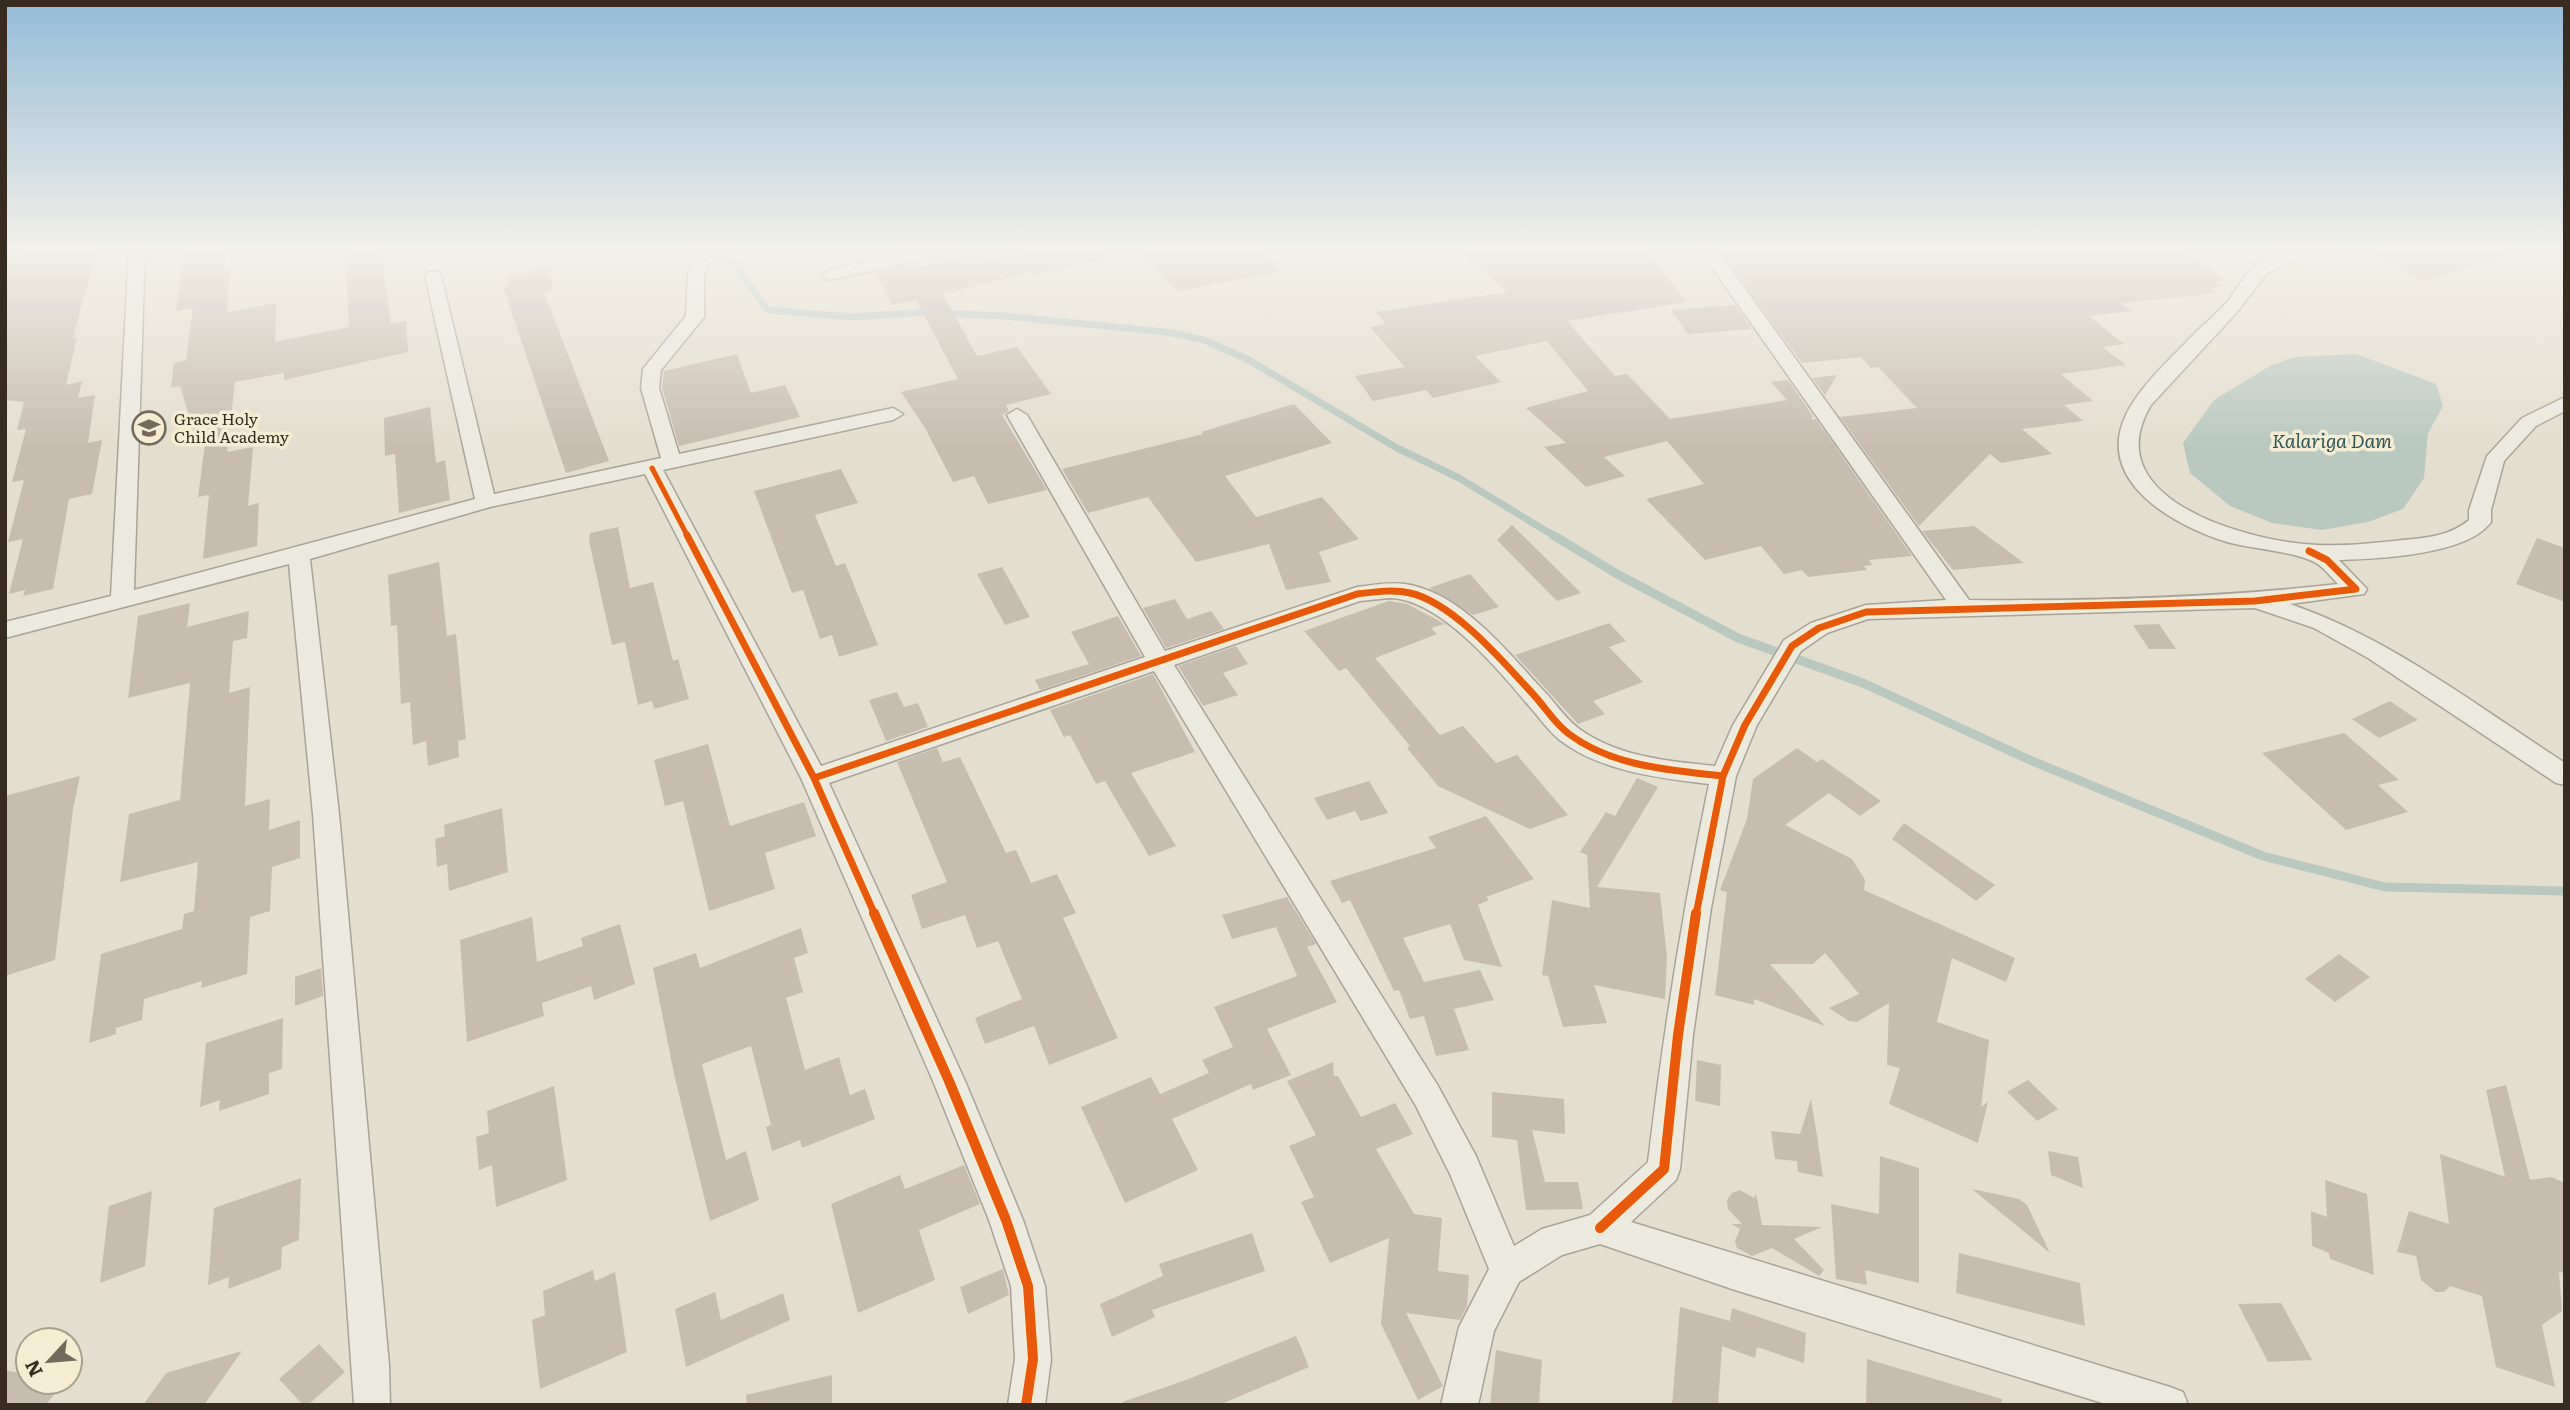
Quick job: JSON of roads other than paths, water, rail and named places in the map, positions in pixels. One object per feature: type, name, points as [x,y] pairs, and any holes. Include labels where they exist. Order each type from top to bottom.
[{"type":"street","points":[[122,599],[134,314]]},
{"type":"street","points":[[442,314],[486,502]]},
{"type":"street","points":[[695,314],[652,369],[650,388],[662,466],[814,778],[949,1081],[1006,1220],[1028,1286],[1033,1359],[1026,1405]]},
{"type":"street","points":[[1755,314],[1962,607]]},
{"type":"street","points":[[2224,314],[2201,334],[2169,375],[2145,400],[2133,422],[2130,439],[2136,478],[2143,488],[2175,512],[2196,523],[2256,542],[2337,553],[2439,542],[2470,532],[2480,522],[2480,510],[2489,487],[2494,460],[2529,422],[2565,403]]},
{"type":"street","points":[[5,630],[299,555],[486,502],[893,414]]},
{"type":"street","points":[[1017,415],[1160,662],[1427,1096],[1464,1167],[1507,1270]]},
{"type":"street","points":[[1459,1405],[1477,1327],[1507,1270],[1554,1241],[1600,1228],[1664,1169],[1678,1035],[1695,921],[1723,776],[1745,725],[1784,658],[1819,628],[1866,612],[1962,607],[2048,608],[2255,601],[2356,589],[2327,560],[2309,551]]},
{"type":"street","points":[[299,555],[327,827],[372,1365],[372,1405]]},
{"type":"street","points":[[814,778],[1357,594],[1393,591],[1419,595],[1444,609],[1531,692],[1568,733],[1600,751],[1649,767],[1723,776]]},
{"type":"street","points":[[2255,601],[2322,623],[2376,652],[2565,776]]},
{"type":"street","points":[[1600,1228],[1735,1273],[2169,1405]]},
{"type":"water","name":"Kalariga Dam","points":[[2356,354],[2436,384],[2443,406],[2428,433],[2424,478],[2403,509],[2368,522],[2322,530],[2272,523],[2230,506],[2190,473],[2183,443],[2214,400],[2270,366],[2295,357]]},
{"type":"waterway","points":[[814,314],[852,317],[898,314]]},
{"type":"waterway","points":[[960,314],[1166,332],[1204,340],[1247,359],[1397,448],[1459,478],[1556,537]]},
{"type":"waterway","points":[[1553,535],[1617,574],[1738,638],[1863,683],[2032,761],[2263,856],[2385,887],[2565,891]]},
{"type":"place","name":"Grace Holy Child Academy","points":[[149,428]]}]
